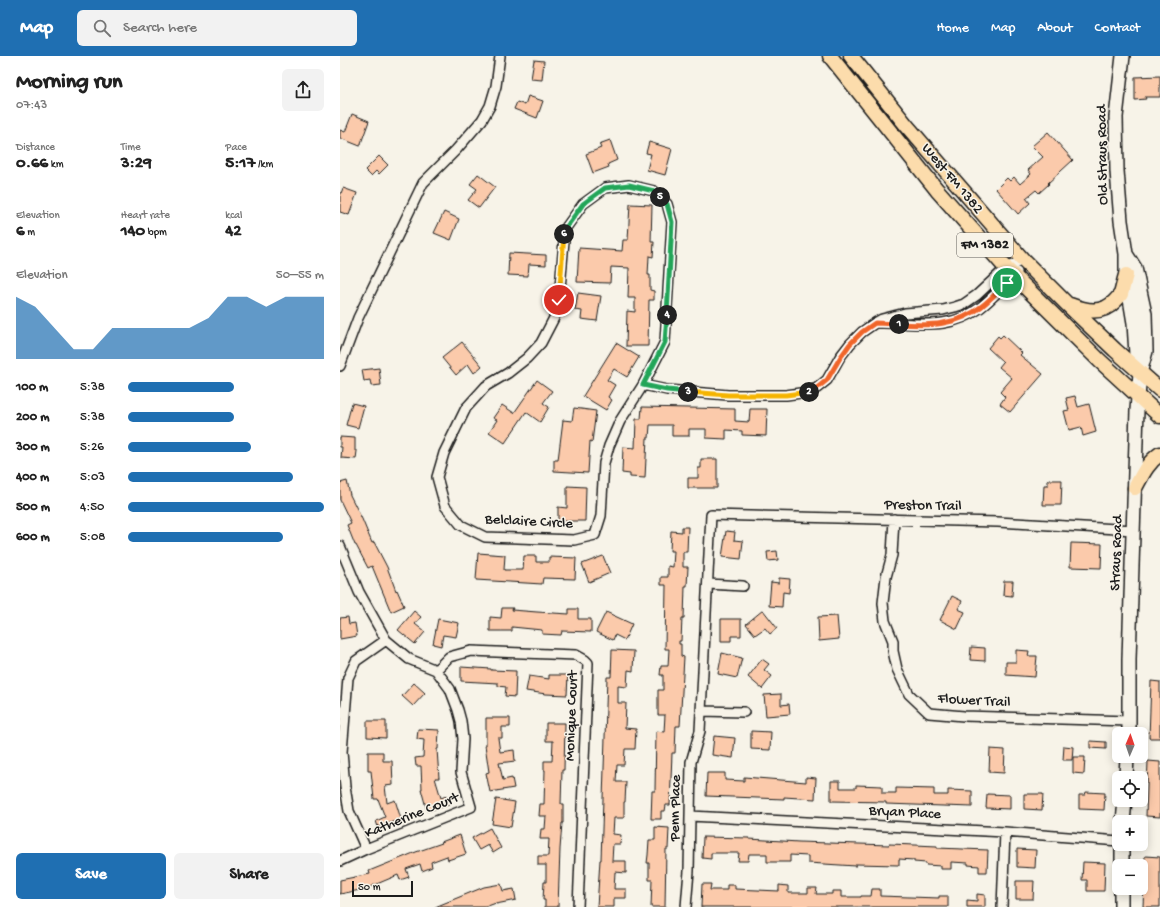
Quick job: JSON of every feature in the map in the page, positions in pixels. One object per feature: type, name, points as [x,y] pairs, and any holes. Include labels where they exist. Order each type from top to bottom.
[{"type":"main road","name":"West FM 1382","points":[[830,56],[937,190],[1010,272],[1138,397],[1160,416]]},
{"type":"main road","name":"West FM 1382","points":[[850,56],[1023,260],[1067,304],[1160,390]]},
{"type":"main road","points":[[1067,304],[1094,312],[1112,305],[1120,295],[1126,275]]},
{"type":"main road","points":[[1135,488],[1147,466],[1160,454]]},
{"type":"street","points":[[340,366],[358,318],[423,183],[456,150],[482,120],[490,106],[496,86],[500,56]]},
{"type":"street","name":"Old Straus Road","points":[[1126,56],[1115,126],[1121,221],[1126,254],[1126,275],[1134,323],[1136,354],[1140,372]]},
{"type":"street","name":"Belclaire Circle","points":[[629,185],[654,191],[667,204],[672,222],[665,342],[643,385],[620,421],[609,446],[604,463],[601,516],[595,535],[574,540],[485,537],[461,525],[445,506],[437,477],[444,453],[466,408],[486,386],[508,373],[527,358],[541,343],[554,318],[559,300],[565,229],[583,204],[605,188],[629,185]]},
{"type":"street","name":"Old Straus Road","points":[[1126,254],[1135,268],[1145,314],[1146,351],[1140,372]]},
{"type":"street","points":[[643,385],[667,390],[728,395],[786,395],[808,392],[817,388],[827,380],[850,344],[862,332],[875,323],[882,319],[905,313],[943,310],[964,304],[1010,272],[1023,260]]},
{"type":"street","points":[[875,323],[928,325],[956,321],[968,316],[981,307],[1010,272]]},
{"type":"street","name":"Straus Road","points":[[1130,727],[1129,660],[1140,372]]},
{"type":"street","name":"Preston Trail","points":[[711,515],[998,522],[1134,530]]},
{"type":"street","name":"Penn Place","points":[[686,907],[689,871],[692,762],[700,731],[702,711],[711,515]]},
{"type":"street","name":"Flower Trail","points":[[894,519],[892,556],[886,577],[883,603],[885,620],[893,641],[893,650],[897,669],[903,682],[909,694],[929,713],[964,716],[1130,721]]},
{"type":"street","points":[[340,546],[359,592],[386,640],[409,659],[436,670]]},
{"type":"street","points":[[708,584],[743,586]]},
{"type":"street","points":[[366,849],[349,811],[345,787],[342,752],[348,678],[356,661],[386,640]]},
{"type":"street","name":"Monique Court","points":[[436,670],[449,657],[471,651],[576,655],[588,663],[578,907]]},
{"type":"street","name":"Katherine Court","points":[[340,861],[366,849],[472,807],[461,772],[463,739],[458,710],[450,689],[436,670]]},
{"type":"street","points":[[702,711],[744,712]]},
{"type":"street","name":"Bryan Place","points":[[690,816],[1005,832],[1112,840]]},
{"type":"street","points":[[1002,907],[1005,832]]},
{"type":"street","points":[[1121,895],[1121,907]]},
{"type":"building","points":[[534,60],[544,61],[542,80],[531,79]]},
{"type":"building","points":[[1160,76],[1160,97],[1145,97],[1146,99],[1135,100],[1135,77]]},
{"type":"building","points":[[528,96],[543,101],[537,118],[514,109],[517,102],[525,105]]},
{"type":"building","points":[[352,114],[369,121],[360,146],[340,138],[340,130],[345,132]]},
{"type":"building","points":[[1048,132],[1073,160],[1039,193],[1036,190],[1026,198],[1030,203],[1018,214],[996,189],[1007,178],[1010,181],[1014,177],[1020,184],[1031,174],[1028,170],[1043,157],[1032,146]]},
{"type":"building","points":[[610,140],[617,160],[608,164],[609,167],[593,173],[586,154],[601,148],[599,144]]},
{"type":"building","points":[[649,142],[672,149],[665,175],[647,170],[651,154],[646,153]]},
{"type":"building","points":[[379,156],[388,165],[379,174],[376,171],[371,176],[365,170]]},
{"type":"building","points":[[478,174],[495,187],[479,208],[468,200],[477,189],[470,184]]},
{"type":"building","points":[[343,188],[357,193],[349,215],[340,212],[340,196]]},
{"type":"building","points":[[630,204],[652,205],[651,242],[654,242],[653,257],[649,256],[648,275],[650,275],[650,290],[654,291],[654,300],[649,300],[648,346],[626,346],[627,311],[635,312],[635,298],[628,298],[629,268],[611,267],[610,283],[577,282],[579,248],[622,251],[623,240],[628,240]]},
{"type":"building","points":[[444,212],[459,219],[451,240],[434,233]]},
{"type":"building","points":[[509,253],[546,255],[546,265],[529,264],[528,276],[508,275]]},
{"type":"building","points":[[578,293],[601,296],[597,321],[581,319],[582,311],[575,310]]},
{"type":"building","points":[[1003,335],[1022,353],[1020,355],[1043,374],[1010,412],[1000,404],[1005,397],[1000,392],[1012,378],[999,367],[1003,362],[988,348],[998,336],[1000,338]]},
{"type":"building","points":[[462,342],[482,366],[474,373],[468,364],[456,375],[442,358]]},
{"type":"building","points":[[616,343],[639,357],[627,377],[614,369],[607,380],[615,385],[608,397],[612,400],[606,410],[583,396]]},
{"type":"building","points":[[379,368],[381,385],[371,386],[370,380],[364,381],[362,370]]},
{"type":"building","points":[[537,380],[552,391],[543,403],[549,407],[540,422],[526,412],[505,443],[489,432],[497,420],[493,418],[502,405],[514,413]]},
{"type":"building","points":[[1075,396],[1078,407],[1089,404],[1096,432],[1083,436],[1081,427],[1069,430],[1064,411],[1069,410],[1066,398]]},
{"type":"building","points":[[352,403],[364,406],[358,428],[346,425]]},
{"type":"building","points":[[642,407],[735,409],[735,421],[749,422],[750,409],[767,409],[766,436],[742,435],[742,431],[726,430],[726,439],[706,438],[706,429],[689,429],[689,436],[672,436],[672,425],[650,425],[649,438],[647,438],[645,478],[630,477],[630,474],[622,473],[623,447],[635,448],[636,419],[641,419]]},
{"type":"building","points":[[574,408],[596,411],[592,442],[590,441],[588,473],[554,471],[554,460],[558,460],[563,420],[572,421]]},
{"type":"building","points":[[340,437],[355,438],[355,451],[357,451],[356,459],[341,458],[342,447],[340,447]]},
{"type":"building","points":[[701,459],[717,459],[717,488],[688,488],[688,478],[698,478],[698,468],[701,468]]},
{"type":"building","points":[[1048,480],[1062,480],[1061,505],[1043,505],[1044,485],[1048,485]]},
{"type":"building","points":[[347,481],[350,495],[372,543],[374,542],[387,567],[396,591],[397,590],[404,606],[391,612],[372,566],[368,568],[355,545],[347,525],[351,523],[340,500],[340,483]]},
{"type":"building","points":[[567,486],[586,487],[585,521],[558,521],[558,507],[567,508]]},
{"type":"building","points":[[682,527],[688,527],[687,552],[683,552],[683,567],[688,567],[687,586],[685,586],[684,618],[682,618],[681,641],[679,641],[679,644],[681,644],[681,656],[684,657],[680,726],[676,726],[675,753],[672,753],[670,805],[666,805],[665,811],[661,811],[661,819],[651,819],[652,791],[655,791],[656,731],[664,732],[665,715],[658,715],[658,690],[663,690],[663,675],[660,675],[661,666],[668,666],[669,649],[665,649],[666,585],[661,585],[661,577],[668,577],[668,566],[673,567],[674,551],[670,551],[671,531],[682,532]]},
{"type":"building","points":[[726,531],[735,532],[734,540],[743,541],[741,559],[722,557]]},
{"type":"building","points":[[1071,543],[1102,544],[1101,568],[1070,567]]},
{"type":"building","points":[[777,551],[778,560],[768,561],[767,552]]},
{"type":"building","points":[[478,553],[505,555],[504,570],[523,570],[524,556],[536,556],[536,562],[549,562],[549,557],[576,558],[575,579],[543,578],[542,584],[476,580]]},
{"type":"building","points":[[603,556],[610,573],[589,582],[582,564]]},
{"type":"building","points":[[779,578],[790,579],[789,593],[783,592],[782,607],[769,606],[771,582],[779,583]]},
{"type":"building","points":[[1004,581],[1013,581],[1012,596],[1003,595]]},
{"type":"building","points":[[952,596],[962,601],[958,609],[965,612],[957,629],[940,620]]},
{"type":"building","points":[[502,608],[569,614],[569,609],[578,609],[578,619],[591,619],[591,632],[562,631],[561,635],[542,634],[542,630],[512,627],[512,631],[490,631],[490,617],[501,618]]},
{"type":"building","points":[[763,610],[777,628],[770,634],[765,628],[755,635],[746,624]]},
{"type":"building","points":[[414,611],[421,617],[415,624],[425,632],[415,644],[398,630]]},
{"type":"building","points":[[606,612],[632,624],[625,640],[615,635],[613,640],[596,632]]},
{"type":"building","points":[[837,616],[839,639],[819,641],[818,617]]},
{"type":"building","points":[[348,617],[349,624],[355,623],[357,636],[340,639],[340,618]]},
{"type":"building","points":[[438,619],[459,623],[456,637],[443,635],[441,646],[433,644]]},
{"type":"building","points":[[721,619],[741,619],[741,636],[731,636],[731,641],[721,641]]},
{"type":"building","points":[[971,647],[985,648],[985,661],[970,660]]},
{"type":"building","points":[[612,650],[634,651],[633,671],[628,670],[627,687],[618,686],[618,703],[626,703],[625,728],[636,729],[635,749],[625,749],[624,765],[617,765],[616,782],[626,782],[625,802],[624,818],[614,818],[613,834],[621,835],[620,844],[613,844],[612,861],[626,861],[626,873],[615,872],[614,889],[626,889],[626,898],[614,898],[614,907],[597,907],[601,860],[607,677],[611,677]]},
{"type":"building","points":[[1016,650],[1029,651],[1028,656],[1037,656],[1035,677],[1006,675],[1006,662],[1016,662]]},
{"type":"building","points":[[722,653],[742,658],[737,678],[718,674]]},
{"type":"building","points":[[762,659],[769,664],[764,670],[772,676],[762,689],[748,677]]},
{"type":"building","points":[[461,667],[516,671],[515,697],[505,696],[506,687],[498,686],[498,683],[461,681]]},
{"type":"building","points":[[549,675],[568,675],[567,695],[526,691],[529,676],[549,679]]},
{"type":"building","points":[[1151,681],[1160,682],[1160,738],[1149,738]]},
{"type":"building","points":[[414,683],[425,693],[413,706],[402,696]]},
{"type":"building","points":[[781,694],[781,705],[789,704],[790,714],[766,716],[764,695]]},
{"type":"building","points":[[486,718],[510,718],[510,727],[502,727],[502,738],[498,738],[500,752],[514,750],[515,761],[499,763],[503,780],[512,778],[514,788],[490,792],[486,773],[489,772],[485,745]]},
{"type":"building","points":[[367,721],[386,721],[386,738],[367,737]]},
{"type":"building","points":[[546,723],[565,723],[564,770],[562,770],[561,804],[563,804],[563,823],[560,849],[558,907],[545,907],[545,900],[543,900],[544,882],[546,882],[546,865],[538,865],[538,856],[548,856],[549,839],[540,839],[541,829],[545,829],[546,816],[539,816],[540,804],[544,804],[544,761],[552,761],[553,741],[546,741]]},
{"type":"building","points":[[418,729],[439,730],[437,749],[439,778],[435,778],[441,798],[446,796],[449,805],[427,811],[421,789],[421,766],[416,766],[415,758],[423,757],[424,740],[417,739]]},
{"type":"building","points":[[751,731],[771,732],[770,750],[751,749]]},
{"type":"building","points":[[714,736],[735,738],[733,758],[712,755]]},
{"type":"building","points":[[1090,741],[1106,742],[1106,749],[1090,748]]},
{"type":"building","points":[[1064,746],[1073,747],[1072,760],[1063,760]]},
{"type":"building","points":[[990,749],[1005,750],[1004,773],[989,772]]},
{"type":"building","points":[[368,752],[383,752],[383,761],[392,761],[393,785],[385,786],[387,803],[395,800],[401,819],[378,827],[376,821],[385,817],[378,799],[374,799],[371,771],[368,771]]},
{"type":"building","points":[[1073,757],[1085,757],[1084,774],[1073,773]]},
{"type":"building","points":[[1148,761],[1160,762],[1160,817],[1146,815],[1146,807],[1148,807]]},
{"type":"building","points":[[707,773],[725,773],[725,780],[744,781],[744,777],[806,782],[806,777],[816,778],[815,799],[706,796]]},
{"type":"building","points":[[831,781],[840,781],[840,788],[856,788],[856,785],[882,786],[882,793],[896,793],[896,788],[934,789],[934,795],[948,795],[948,790],[972,791],[972,807],[886,804],[886,802],[831,801]]},
{"type":"building","points":[[1086,792],[1105,793],[1104,810],[1079,809],[1079,795],[1085,795]]},
{"type":"building","points":[[987,794],[1010,795],[1010,809],[986,808]]},
{"type":"building","points":[[1024,794],[1043,794],[1042,810],[1024,809]]},
{"type":"building","points":[[496,799],[515,802],[511,827],[492,824]]},
{"type":"building","points":[[655,827],[669,828],[668,849],[666,849],[665,907],[651,907],[652,880],[649,880],[649,863],[647,863],[649,840],[655,840]]},
{"type":"building","points":[[490,828],[501,848],[493,853],[488,845],[479,850],[472,838]]},
{"type":"building","points":[[460,835],[466,854],[448,860],[447,856],[431,862],[432,867],[422,871],[420,864],[406,869],[409,877],[400,880],[398,875],[365,889],[340,894],[340,880],[370,874],[369,871]]},
{"type":"building","points":[[703,837],[749,838],[799,842],[937,846],[937,848],[988,850],[987,872],[979,872],[979,866],[968,865],[968,863],[951,862],[951,869],[941,869],[941,866],[926,865],[926,863],[914,862],[914,860],[899,859],[899,865],[856,864],[856,866],[808,863],[808,856],[790,855],[790,862],[767,862],[767,854],[749,854],[748,861],[738,861],[739,853],[711,853],[711,859],[702,858]]},
{"type":"building","points":[[1017,849],[1036,850],[1035,868],[1017,867]]},
{"type":"building","points":[[1145,856],[1160,857],[1160,907],[1143,907],[1143,895],[1148,895],[1148,859],[1145,859]]},
{"type":"building","points":[[1083,862],[1105,863],[1104,891],[1087,891],[1087,880],[1082,880]]},
{"type":"building","points":[[1016,881],[1034,881],[1033,899],[1016,899]]},
{"type":"building","points":[[501,884],[503,891],[514,889],[516,900],[496,903],[485,907],[435,907],[484,887]]},
{"type":"building","points":[[702,884],[711,884],[710,890],[727,890],[727,885],[735,885],[735,889],[779,891],[779,885],[788,886],[788,893],[808,893],[808,888],[817,888],[816,894],[832,894],[832,891],[841,891],[841,897],[871,896],[872,889],[880,889],[880,896],[939,898],[939,896],[948,896],[948,907],[701,907]]},
{"type":"building","points":[[977,894],[985,895],[985,907],[967,907],[967,900],[977,901]]},
{"type":"route","points":[[559,300],[565,229],[583,204],[605,188],[629,185],[654,191],[667,204],[672,222],[665,342],[643,385],[667,390],[728,395],[786,395],[808,392],[817,388],[827,380],[850,344],[862,332],[875,323],[928,325],[956,321],[968,316],[981,307],[1007,283]]}]
